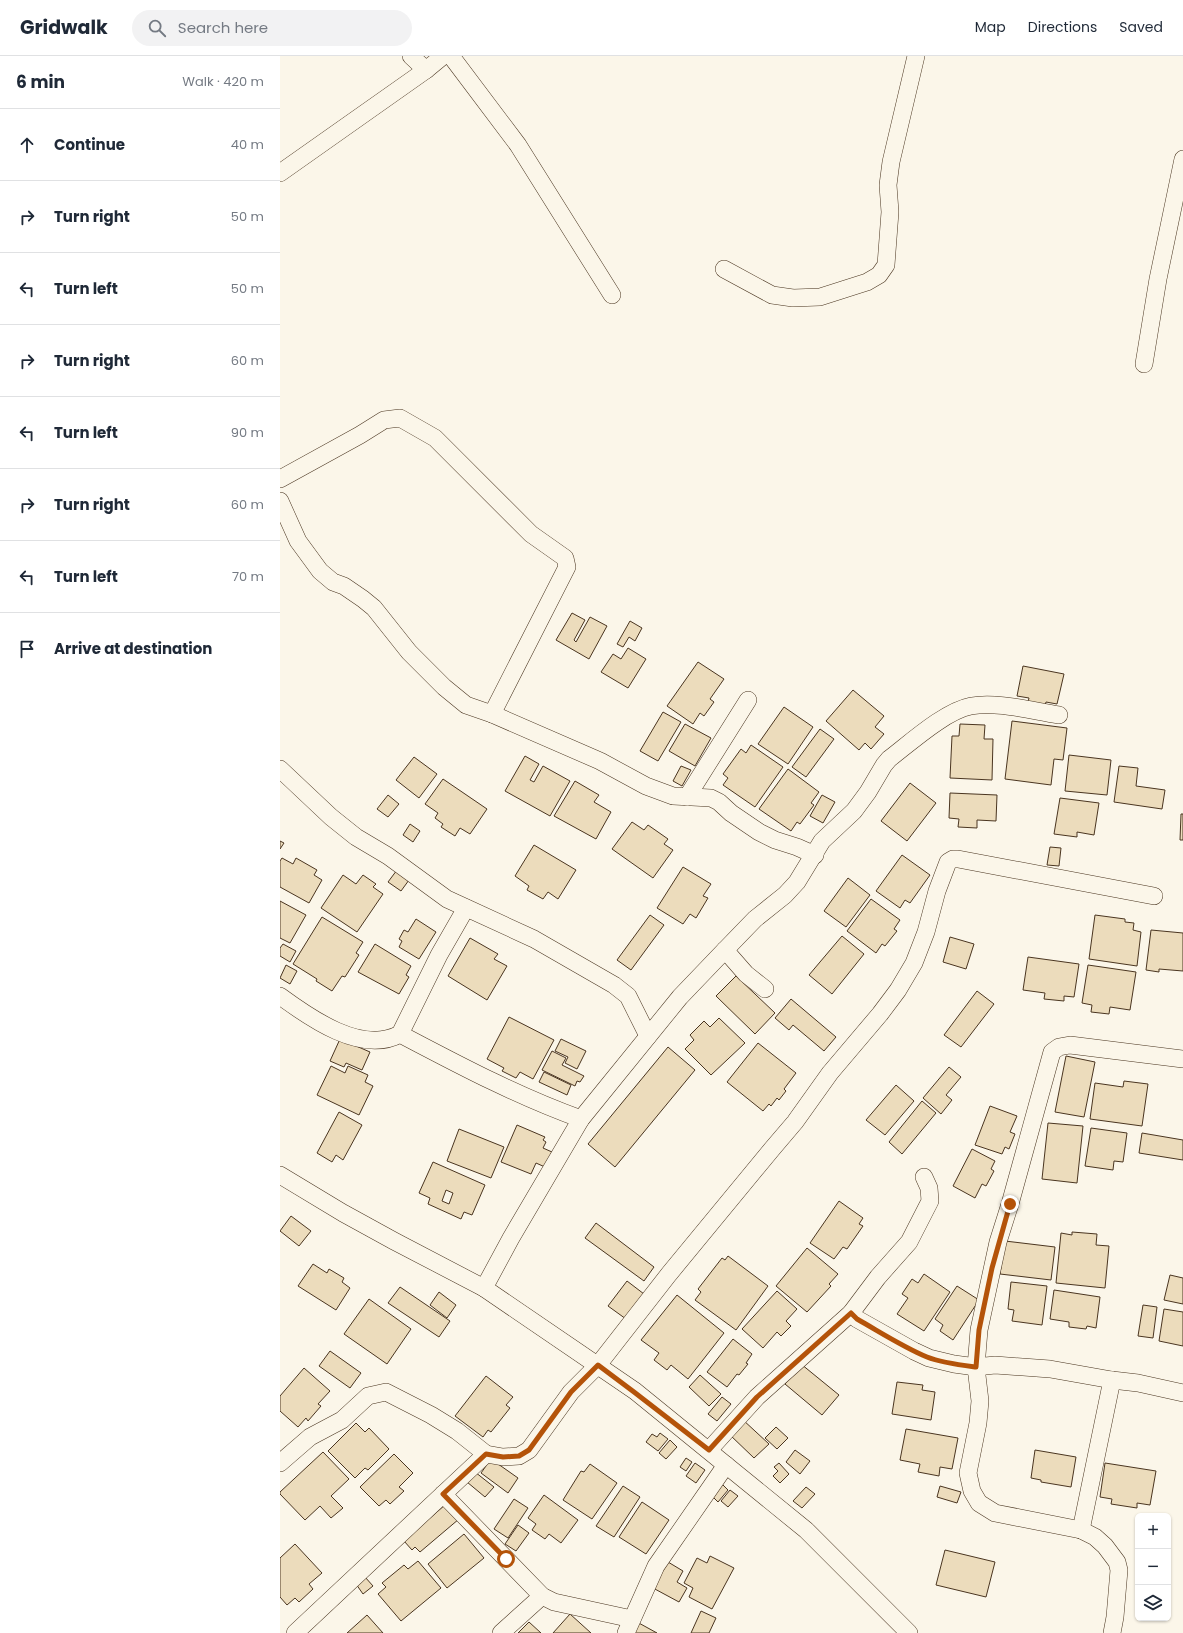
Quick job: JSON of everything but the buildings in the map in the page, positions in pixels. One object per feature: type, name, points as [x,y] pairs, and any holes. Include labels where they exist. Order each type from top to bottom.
[{"type":"street","points":[[411,56],[426,70]]},
{"type":"street","points":[[280,173],[426,70],[443,56]]},
{"type":"street","points":[[451,56],[518,145],[612,295]]},
{"type":"street","points":[[724,269],[772,295],[793,298],[820,297],[867,282],[879,274],[886,265],[890,212],[888,185],[891,162],[916,56]]},
{"type":"street","points":[[1144,364],[1158,279],[1183,159]]},
{"type":"street","points":[[280,479],[360,435],[384,420],[400,418],[435,438],[531,534],[565,558],[567,567],[492,714]]},
{"type":"street","points":[[280,501],[298,541],[320,571],[333,582],[344,586],[363,598],[374,608],[409,652],[444,687],[466,705],[492,714],[600,761],[646,786],[673,796],[710,798],[715,800],[759,832],[775,840],[815,855]]},
{"type":"street","points":[[687,797],[748,700]]},
{"type":"street","points":[[484,1288],[511,1238],[580,1119],[680,997],[755,918],[785,895],[793,886],[815,855],[822,841],[854,811],[868,792],[884,765],[955,711],[971,706],[994,705],[1058,715]]},
{"type":"street","points":[[280,769],[331,817],[356,838],[388,856],[447,899],[534,939],[614,985],[628,996],[648,1036]]},
{"type":"street","points":[[280,1463],[310,1437],[342,1420],[368,1396],[386,1392],[431,1415],[457,1431],[486,1454],[503,1457],[519,1456],[529,1450],[571,1392],[598,1365],[674,1268],[795,1122],[830,1073],[898,990],[916,957],[926,932],[937,891],[948,862],[953,859],[958,859],[1154,896]]},
{"type":"street","points":[[280,996],[321,1024],[344,1033],[362,1038],[381,1040],[391,1039],[400,1034],[439,955],[466,908]]},
{"type":"street","points":[[725,950],[746,974],[765,989]]},
{"type":"street","points":[[400,1034],[488,1080],[580,1119]]},
{"type":"street","points":[[1112,1633],[1119,1570],[1117,1562],[1105,1546],[1095,1537],[1081,1530],[995,1513],[979,1503],[972,1491],[968,1472],[978,1423],[980,1400],[976,1367],[979,1330],[992,1268],[1052,1052],[1059,1047],[1070,1045],[1183,1059]]},
{"type":"street","points":[[280,1175],[317,1198],[394,1241],[484,1288],[598,1365],[709,1450],[806,1530],[909,1633]]},
{"type":"street","points":[[709,1450],[757,1397],[851,1313],[878,1277],[909,1242],[930,1201],[929,1188],[924,1177]]},
{"type":"street","points":[[851,1313],[857,1319],[914,1351],[935,1360],[976,1367],[995,1366],[1050,1369],[1138,1383],[1183,1393]]},
{"type":"street","points":[[1081,1530],[1112,1380]]},
{"type":"street","points":[[295,1633],[486,1454]]},
{"type":"street","points":[[443,1494],[542,1596],[554,1602],[629,1626],[656,1566],[726,1464]]},
{"type":"street","points":[[500,1633],[542,1596]]},
{"type":"route","points":[[506,1559],[443,1494],[486,1454],[503,1457],[519,1456],[529,1450],[571,1392],[598,1365],[709,1450],[757,1397],[851,1313],[857,1319],[929,1358],[976,1367],[976,1350],[986,1294],[1003,1225],[1010,1204]]}]
